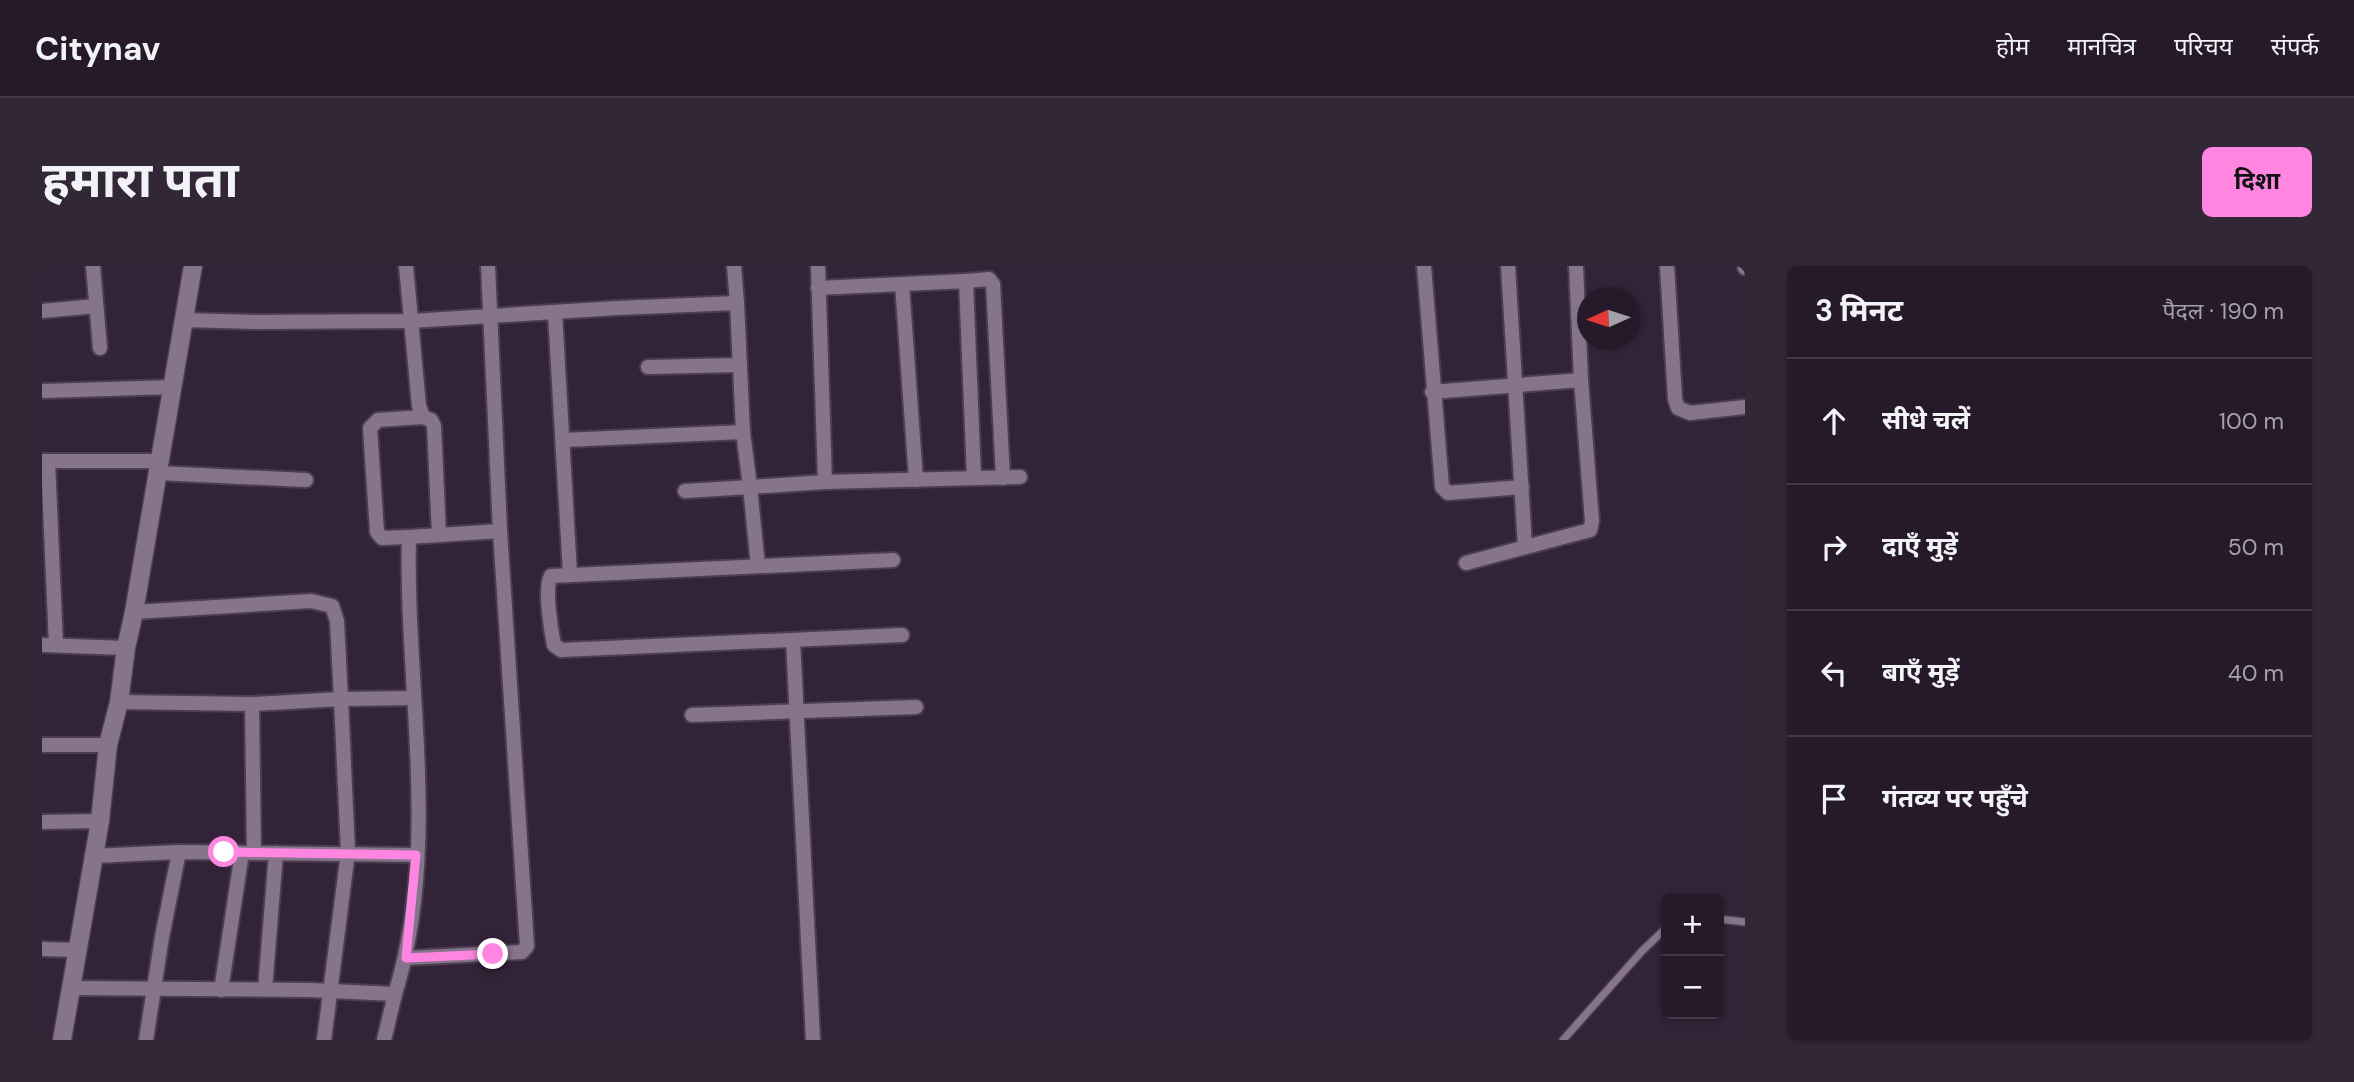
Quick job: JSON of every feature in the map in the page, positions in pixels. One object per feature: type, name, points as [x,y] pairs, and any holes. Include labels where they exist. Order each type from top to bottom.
[{"type":"street","points":[[93,266],[100,348]]},
{"type":"street","points":[[62,1040],[100,821],[108,745],[119,702],[126,648],[193,266]]},
{"type":"street","points":[[406,266],[419,406],[423,417]]},
{"type":"street","points":[[406,958],[522,952],[527,946],[500,531],[488,266]]},
{"type":"street","points":[[734,266],[743,432],[758,566]]},
{"type":"street","points":[[818,266],[825,482]]},
{"type":"street","points":[[1424,266],[1440,482],[1448,493],[1521,487]]},
{"type":"street","points":[[1508,266],[1525,547]]},
{"type":"street","points":[[1466,563],[1587,532],[1591,528],[1576,266]]},
{"type":"street","points":[[1667,266],[1675,399],[1678,408],[1690,413],[1745,407]]},
{"type":"street","points":[[818,288],[989,279],[993,284],[1003,478]]},
{"type":"street","points":[[966,281],[974,478]]},
{"type":"street","points":[[902,284],[916,480]]},
{"type":"street","points":[[183,320],[411,321],[737,303]]},
{"type":"street","points":[[42,311],[96,306]]},
{"type":"street","points":[[555,313],[570,574]]},
{"type":"street","points":[[648,367],[739,365]]},
{"type":"street","points":[[1432,392],[1581,380]]},
{"type":"street","points":[[42,391],[173,387]]},
{"type":"street","points":[[439,534],[434,426],[431,420],[423,417],[378,420],[370,428],[377,532],[382,538],[500,531]]},
{"type":"street","points":[[564,440],[743,432]]},
{"type":"street","points":[[126,648],[49,645],[45,461],[159,467],[306,480]]},
{"type":"street","points":[[685,491],[825,482],[1020,477]]},
{"type":"street","points":[[384,1040],[406,958],[416,855],[418,776],[409,537]]},
{"type":"street","points":[[893,560],[551,576],[548,584],[552,635],[554,645],[561,650],[902,635]]},
{"type":"street","points":[[134,612],[311,601],[332,606],[337,621],[348,852],[324,1040]]},
{"type":"street","points":[[793,640],[813,1040]]},
{"type":"street","points":[[119,702],[252,704],[414,698]]},
{"type":"street","points":[[221,989],[248,853],[252,704]]},
{"type":"street","points":[[692,715],[916,707]]},
{"type":"street","points":[[42,745],[108,745]]},
{"type":"street","points":[[42,822],[100,821]]},
{"type":"street","points":[[93,856],[179,852],[348,852],[416,855]]},
{"type":"street","points":[[146,1040],[179,852]]},
{"type":"street","points":[[265,989],[276,853]]},
{"type":"street","points":[[42,949],[78,950]]},
{"type":"street","points":[[71,988],[265,989],[395,994]]},
{"type":"lane","points":[[1724,920],[1745,922]]},
{"type":"lane","points":[[1563,1040],[1661,933]]},
{"type":"route","points":[[224,852],[416,855],[406,958],[493,954]]}]
